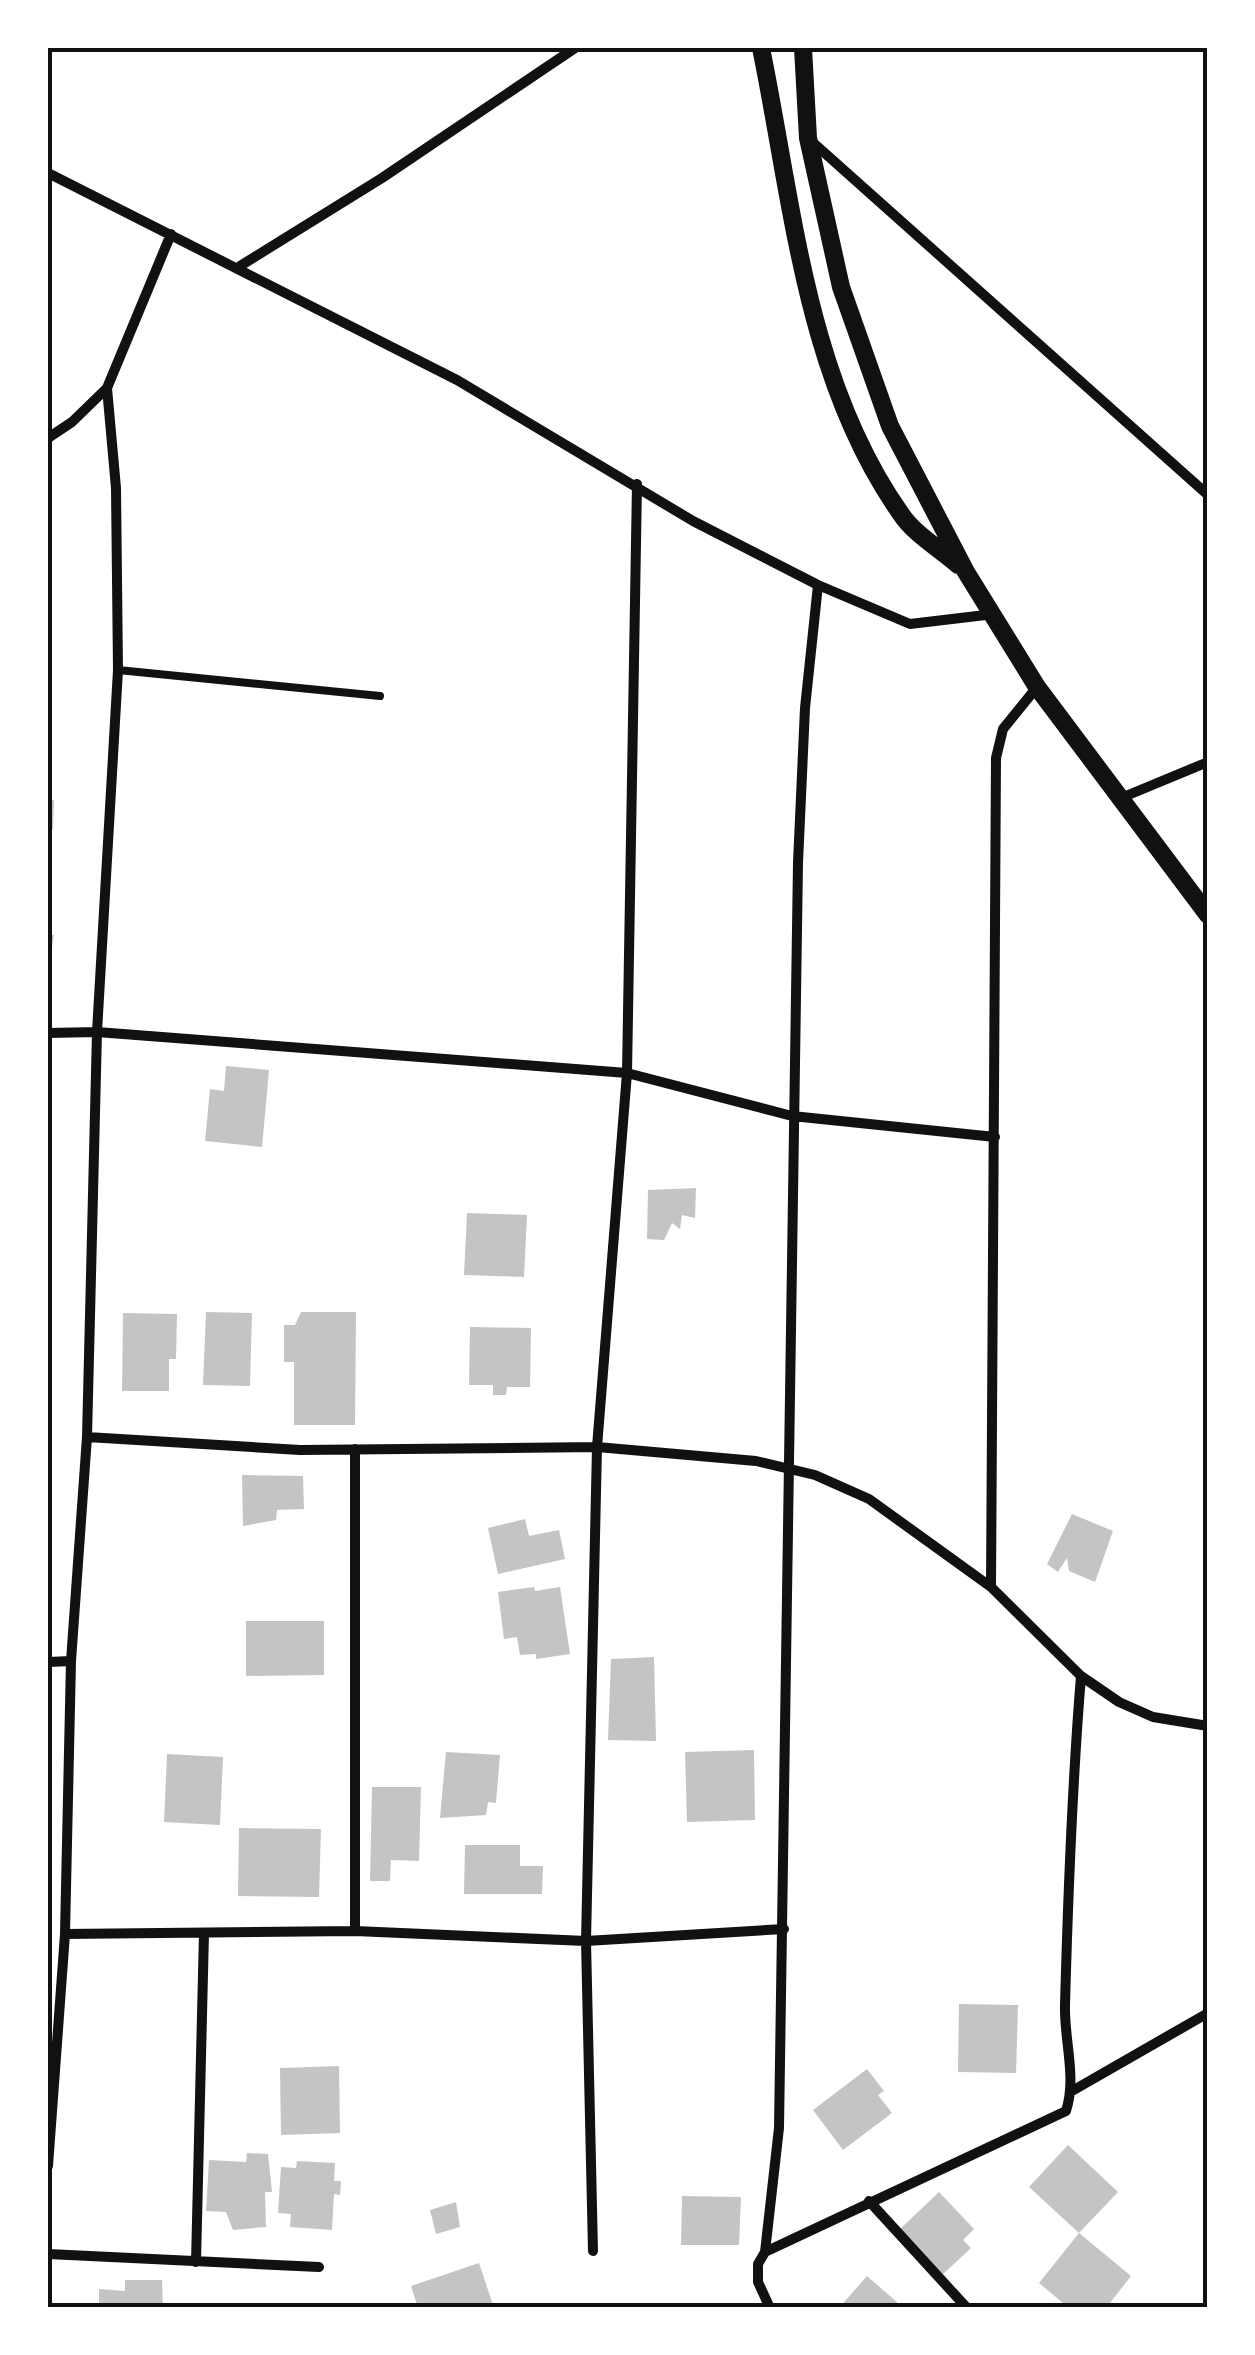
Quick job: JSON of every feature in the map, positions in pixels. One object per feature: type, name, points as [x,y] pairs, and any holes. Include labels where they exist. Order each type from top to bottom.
[{"type":"street","points":[[240,266],[382,178],[575,48]]},
{"type":"street","points":[[761,48],[807,283],[829,364],[856,436],[903,518],[966,572]]},
{"type":"street","points":[[803,48],[808,138],[841,287],[890,426],[966,572],[1037,687],[1208,915]]},
{"type":"street","points":[[808,138],[1208,495]]},
{"type":"street","points":[[48,173],[240,266],[457,380],[752,554],[818,585],[910,624],[994,614]]},
{"type":"street","points":[[48,438],[72,422],[107,388],[171,234]]},
{"type":"street","points":[[48,2166],[65,1934],[71,1660],[87,1436],[97,1032],[118,670],[116,488],[107,388]]},
{"type":"street","points":[[593,2251],[586,1941],[598,1447],[627,1073],[637,484]]},
{"type":"street","points":[[770,2308],[758,2282],[779,2128],[792,1116],[804,727],[818,585]]},
{"type":"street","points":[[991,1587],[996,758],[1002,729],[1037,687]]},
{"type":"street","points":[[1121,798],[1208,762]]},
{"type":"street","points":[[48,1032],[97,1032],[627,1073],[792,1116],[995,1137]]},
{"type":"street","points":[[87,1436],[300,1450],[598,1447],[756,1461],[788,1468],[869,1498],[991,1587],[1082,1676],[1119,1702],[1153,1717],[1208,1726]]},
{"type":"street","points":[[355,1931],[356,1449]]},
{"type":"street","points":[[48,1662],[71,1660]]},
{"type":"street","points":[[765,2252],[1066,2111],[1072,2092],[1064,2010],[1070,1819],[1082,1676]]},
{"type":"street","points":[[65,1934],[355,1931],[586,1941],[784,1929]]},
{"type":"street","points":[[196,2262],[204,1932]]},
{"type":"street","points":[[1072,2092],[1208,2013]]},
{"type":"street","points":[[868,2202],[967,2308]]},
{"type":"street","points":[[48,2254],[319,2267]]},
{"type":"lane","points":[[118,670],[380,696]]},
{"type":"building","points":[[48,800],[54,800],[53,829],[48,829]]},
{"type":"building","points":[[48,935],[54,935],[48,971]]},
{"type":"building","points":[[226,1066],[269,1070],[262,1147],[205,1141],[210,1089],[224,1091]]},
{"type":"building","points":[[696,1188],[695,1218],[682,1215],[680,1229],[672,1223],[664,1240],[647,1239],[648,1190]]},
{"type":"building","points":[[467,1213],[527,1215],[524,1277],[464,1275]]},
{"type":"building","points":[[206,1312],[252,1313],[250,1386],[203,1385]]},
{"type":"building","points":[[301,1312],[356,1312],[355,1425],[294,1425],[294,1362],[284,1362],[284,1325],[295,1325]]},
{"type":"building","points":[[123,1313],[177,1314],[176,1359],[169,1359],[169,1391],[122,1391]]},
{"type":"building","points":[[470,1327],[531,1328],[530,1387],[507,1387],[506,1395],[493,1395],[493,1385],[469,1385]]},
{"type":"building","points":[[242,1475],[303,1476],[304,1509],[277,1510],[276,1520],[243,1526]]},
{"type":"building","points":[[1072,1514],[1113,1531],[1095,1582],[1069,1571],[1067,1558],[1058,1572],[1047,1564]]},
{"type":"building","points":[[525,1519],[529,1536],[559,1530],[565,1559],[498,1574],[488,1528]]},
{"type":"building","points":[[534,1587],[535,1591],[560,1587],[570,1654],[536,1659],[536,1654],[520,1655],[517,1637],[504,1639],[498,1592]]},
{"type":"building","points":[[246,1621],[324,1621],[324,1675],[246,1676]]},
{"type":"building","points":[[654,1657],[656,1741],[608,1740],[611,1659]]},
{"type":"building","points":[[754,1750],[755,1820],[687,1822],[685,1752]]},
{"type":"building","points":[[446,1752],[500,1755],[496,1803],[488,1802],[486,1815],[440,1818]]},
{"type":"building","points":[[167,1754],[223,1757],[220,1825],[164,1822]]},
{"type":"building","points":[[372,1787],[421,1787],[419,1861],[391,1860],[390,1881],[370,1881]]},
{"type":"building","points":[[239,1828],[321,1829],[319,1897],[238,1896]]},
{"type":"building","points":[[465,1845],[520,1845],[520,1866],[543,1866],[542,1894],[464,1894]]},
{"type":"building","points":[[959,2004],[1018,2005],[1016,2073],[958,2072]]},
{"type":"building","points":[[339,2066],[340,2133],[281,2135],[280,2068]]},
{"type":"building","points":[[867,2069],[884,2091],[878,2095],[892,2113],[843,2150],[813,2110]]},
{"type":"building","points":[[1068,2145],[1118,2192],[1079,2233],[1029,2187]]},
{"type":"building","points":[[247,2153],[268,2154],[272,2192],[265,2192],[266,2227],[233,2230],[226,2212],[206,2211],[209,2160],[246,2162]]},
{"type":"building","points":[[297,2161],[335,2163],[334,2181],[341,2181],[340,2195],[334,2194],[332,2230],[290,2227],[291,2214],[278,2213],[281,2167],[296,2168]]},
{"type":"building","points":[[939,2192],[974,2229],[963,2240],[971,2248],[940,2277],[898,2231]]},
{"type":"building","points":[[682,2196],[741,2197],[739,2245],[681,2245]]},
{"type":"building","points":[[456,2202],[460,2227],[436,2234],[430,2210]]},
{"type":"building","points":[[1079,2233],[1131,2276],[1106,2308],[1069,2308],[1039,2283]]},
{"type":"building","points":[[479,2263],[494,2308],[418,2308],[411,2286]]},
{"type":"building","points":[[867,2276],[898,2303],[893,2308],[839,2308]]},
{"type":"building","points":[[125,2280],[162,2280],[163,2308],[99,2308],[99,2289],[125,2291]]}]
